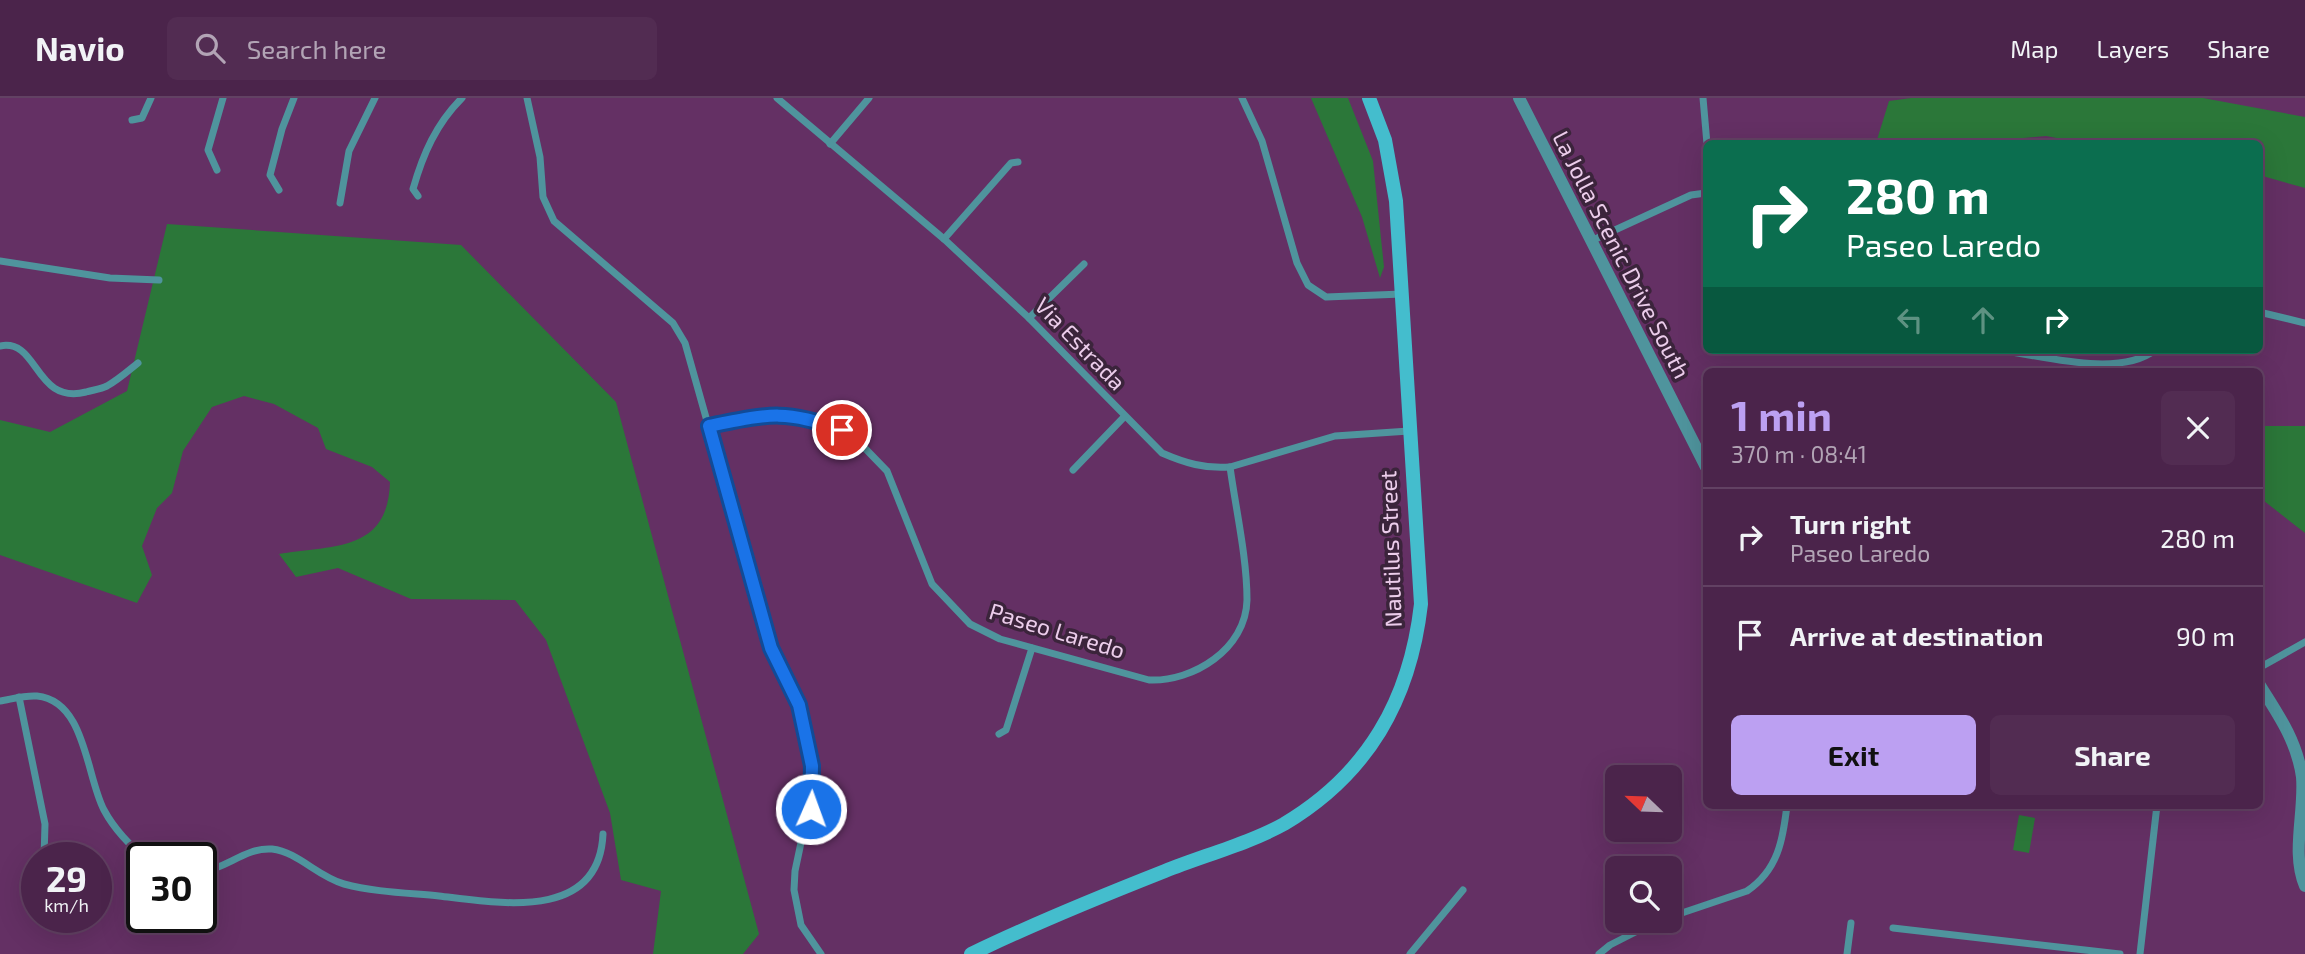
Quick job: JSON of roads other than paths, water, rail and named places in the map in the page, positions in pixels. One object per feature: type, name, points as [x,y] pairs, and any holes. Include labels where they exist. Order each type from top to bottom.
[{"type":"main road","name":"Nautilus Street","points":[[971,954],[1048,917],[1282,825],[1330,791],[1372,747],[1389,718],[1412,662],[1421,604],[1396,201],[1385,140],[1369,98]]},
{"type":"street","points":[[132,120],[142,118],[151,98]]},
{"type":"street","points":[[217,170],[208,150],[223,98]]},
{"type":"street","points":[[279,190],[270,175],[282,129],[295,98]]},
{"type":"street","points":[[340,203],[349,151],[375,98]]},
{"type":"street","points":[[418,197],[413,189],[422,158],[433,134],[462,98]]},
{"type":"street","points":[[527,98],[540,158],[543,197],[554,221],[673,323],[685,343],[771,648],[789,681],[802,717],[813,786],[795,872],[794,890],[801,925],[816,952]]},
{"type":"street","name":"Via Estrada","points":[[777,98],[944,239],[1029,318],[1162,453],[1186,463],[1214,468],[1230,467],[1335,436],[1409,431]]},
{"type":"street","points":[[830,144],[869,98]]},
{"type":"street","points":[[1242,98],[1262,141],[1297,262],[1308,285],[1326,297],[1402,294]]},
{"type":"street","name":"La Jolla Scenic Drive South","points":[[1519,98],[1703,461]]},
{"type":"street","points":[[1703,98],[1707,140]]},
{"type":"street","points":[[944,239],[1011,163],[1017,162]]},
{"type":"street","points":[[1591,241],[1691,195],[1703,193]]},
{"type":"street","points":[[0,261],[110,278],[159,279]]},
{"type":"street","points":[[1029,318],[1084,264]]},
{"type":"street","points":[[2263,313],[2305,323]]},
{"type":"street","points":[[0,346],[9,344],[28,354],[44,382],[74,395],[106,387],[138,363]]},
{"type":"street","points":[[2029,354],[2110,365],[2150,354]]},
{"type":"street","name":"Paseo Laredo","points":[[709,426],[768,414],[793,416],[805,417],[855,438],[887,471],[899,495],[932,584],[970,624],[1000,639],[1149,680],[1164,680],[1204,667],[1220,655],[1239,630],[1247,601],[1230,467]]},
{"type":"street","points":[[1073,470],[1124,417]]},
{"type":"street","points":[[2263,666],[2305,642]]},
{"type":"street","points":[[999,734],[1006,730],[1032,648]]},
{"type":"street","points":[[2263,690],[2293,739],[2302,779],[2300,865],[2305,886]]},
{"type":"street","points":[[0,701],[38,696],[56,703],[74,722],[105,812],[129,842]]},
{"type":"street","points":[[19,697],[45,824],[44,842]]},
{"type":"street","points":[[1682,913],[1747,891],[1756,885],[1772,868],[1783,834],[1786,809]]},
{"type":"street","points":[[2140,954],[2157,809]]},
{"type":"street","points":[[217,868],[251,851],[272,849],[345,885],[506,904],[538,903],[570,892],[590,875],[602,849],[603,834]]},
{"type":"street","points":[[1410,954],[1463,890]]},
{"type":"street","points":[[1847,954],[1852,923]]},
{"type":"street","points":[[1893,928],[2120,954]]},
{"type":"street","points":[[1600,954],[1610,945],[1634,933]]}]
